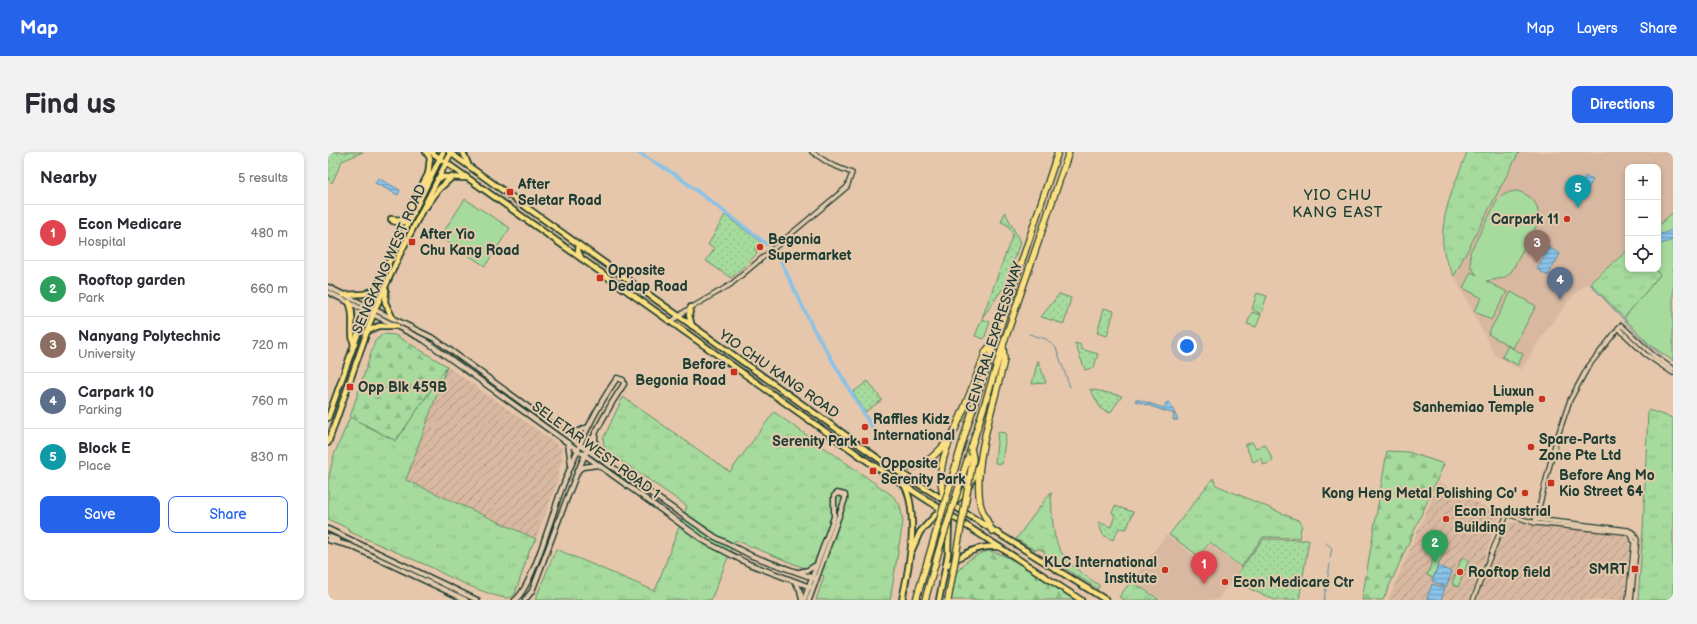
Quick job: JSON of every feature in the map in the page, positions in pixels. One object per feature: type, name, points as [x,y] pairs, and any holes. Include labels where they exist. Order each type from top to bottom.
[{"type":"highway","name":"CENTRAL EXPRESSWAY","points":[[916,600],[994,341],[1058,152]]},
{"type":"highway","name":"CENTRAL EXPRESSWAY","points":[[925,600],[1003,345],[1069,152]]},
{"type":"highway","points":[[946,507],[941,470],[943,454],[962,413],[986,351],[994,341]]},
{"type":"highway","points":[[992,531],[980,503],[981,461],[1004,360],[1003,345]]},
{"type":"highway","points":[[886,464],[900,468],[917,467],[937,454],[949,439]]},
{"type":"highway","points":[[948,600],[973,459],[971,448]]},
{"type":"highway","points":[[946,507],[969,486],[981,461]]},
{"type":"main road","points":[[426,152],[430,158],[428,183]]},
{"type":"main road","name":"YIO CHU KANG ROAD","points":[[431,152],[905,486],[992,531],[1106,600]]},
{"type":"main road","name":"SENGKANG WEST ROAD","points":[[328,418],[367,308],[408,221],[443,152]]},
{"type":"main road","name":"YIO CHU KANG ROAD","points":[[450,152],[1001,547],[1081,600]]},
{"type":"main road","name":"SENGKANG WEST ROAD","points":[[328,443],[374,312],[450,152]]},
{"type":"main road","points":[[462,152],[469,166]]},
{"type":"main road","points":[[408,221],[398,223],[391,219],[402,220],[405,218],[428,174]]},
{"type":"main road","points":[[437,179],[444,176],[451,178],[467,178]]},
{"type":"main road","points":[[424,209],[444,183],[451,178]]},
{"type":"main road","points":[[565,247],[579,245],[579,253],[581,258]]},
{"type":"main road","points":[[386,286],[385,302],[392,317]]},
{"type":"main road","points":[[328,287],[374,312]]},
{"type":"main road","points":[[343,295],[364,294],[375,290]]},
{"type":"main road","points":[[328,292],[349,302],[367,308]]},
{"type":"main road","points":[[349,302],[352,309],[352,339],[354,345]]},
{"type":"main road","points":[[692,307],[689,316],[692,326]]},
{"type":"main road","name":"SELETAR WEST ROAD 1","points":[[374,312],[392,317],[435,339],[580,445],[715,537],[752,556],[814,579]]},
{"type":"main road","name":"SELETAR WEST ROAD 1","points":[[374,312],[424,340],[706,542],[734,557],[811,587]]},
{"type":"main road","points":[[367,332],[379,326],[397,326]]},
{"type":"main road","points":[[515,600],[527,586],[588,427],[604,397],[617,378],[620,378],[624,380],[624,384],[595,430],[586,449],[532,591],[525,600]]},
{"type":"main road","points":[[820,427],[830,428],[834,426],[834,435],[838,440]]},
{"type":"main road","points":[[562,431],[570,433],[588,427]]},
{"type":"main road","points":[[595,430],[594,441],[600,458]]},
{"type":"main road","points":[[568,444],[571,468]]},
{"type":"main road","points":[[578,470],[583,467],[598,465]]},
{"type":"main road","points":[[902,600],[909,556],[912,510],[905,486]]},
{"type":"main road","points":[[803,600],[811,587],[845,499],[845,495],[842,493],[837,493],[834,496],[834,517],[817,564],[814,579]]},
{"type":"main road","points":[[909,556],[920,532],[946,507]]},
{"type":"main road","points":[[939,600],[949,542],[946,507]]},
{"type":"main road","points":[[328,529],[477,600]]},
{"type":"main road","points":[[328,536],[466,600]]},
{"type":"main road","points":[[328,540],[351,546]]},
{"type":"main road","points":[[946,566],[973,550],[983,546],[1001,547]]},
{"type":"main road","points":[[797,572],[808,570],[817,564]]},
{"type":"main road","points":[[794,581],[800,590],[803,600]]},
{"type":"main road","points":[[809,600],[811,587]]},
{"type":"street","points":[[672,321],[692,307],[730,285],[844,190],[852,173],[830,164],[812,152]]},
{"type":"street","points":[[1620,327],[1653,355],[1673,369]]},
{"type":"street","points":[[1620,327],[1645,354],[1673,373]]},
{"type":"street","points":[[1535,521],[1556,440],[1570,400],[1588,367],[1620,327]]},
{"type":"street","points":[[1473,600],[1507,514],[1535,521],[1628,530],[1634,533],[1637,540],[1630,600]]},
{"type":"shaded area","points":[[1519,152],[1673,152],[1673,212],[1661,223],[1661,164],[1625,164],[1625,252],[1575,294],[1567,303],[1544,333],[1521,370],[1495,355],[1454,276]]},
{"type":"shaded area","points":[[447,366],[561,447],[563,459],[559,469],[558,480],[536,539],[406,480]]},
{"type":"shaded area","points":[[1439,482],[1500,515],[1469,600],[1388,600]]},
{"type":"shaded area","points":[[1513,522],[1628,536],[1630,543],[1624,600],[1476,600],[1506,526]]},
{"type":"shaded area","points":[[1166,535],[1199,559],[1210,544],[1241,569],[1217,600],[1163,600],[1132,581]]},
{"type":"green space","points":[[363,152],[342,161],[332,183],[328,179],[328,153]]},
{"type":"green space","points":[[1467,152],[1519,152],[1454,276],[1445,257],[1443,230],[1452,190]]},
{"type":"green space","points":[[1517,191],[1528,196],[1535,202],[1538,212],[1538,223],[1511,272],[1504,278],[1486,281],[1507,292],[1491,320],[1474,311],[1482,298],[1463,288],[1471,272],[1477,275],[1471,267],[1470,252],[1497,201],[1506,194]]},
{"type":"green space","points":[[465,199],[510,228],[485,266],[440,237]]},
{"type":"green space","points":[[1005,212],[1020,242],[1006,284],[982,318],[1013,234],[1008,225],[1001,222]]},
{"type":"green space","points":[[1673,212],[1673,361],[1649,344],[1624,318],[1660,275],[1658,272],[1661,272],[1661,223]]},
{"type":"green space","points":[[725,215],[761,242],[755,247],[757,254],[731,278],[706,261],[715,248],[708,245]]},
{"type":"green space","points":[[1625,253],[1625,272],[1658,272],[1660,275],[1624,318],[1592,285],[1592,281]]},
{"type":"green space","points":[[1511,292],[1536,306],[1513,348],[1488,334]]},
{"type":"green space","points":[[1257,293],[1267,296],[1261,314],[1252,309]]},
{"type":"green space","points":[[1059,294],[1071,298],[1064,324],[1041,317]]},
{"type":"green space","points":[[1104,308],[1114,311],[1107,336],[1097,333]]},
{"type":"green space","points":[[1252,312],[1261,315],[1256,327],[1247,324]]},
{"type":"green space","points":[[982,319],[990,322],[984,339],[975,336]]},
{"type":"green space","points":[[383,334],[395,335],[447,366],[396,441],[350,417],[375,341]]},
{"type":"green space","points":[[1075,343],[1081,345],[1081,349],[1098,354],[1094,367],[1085,370]]},
{"type":"green space","points":[[1508,346],[1523,354],[1518,365],[1502,357]]},
{"type":"green space","points":[[1038,360],[1046,383],[1032,384]]},
{"type":"green space","points":[[447,366],[406,480],[536,539],[530,549],[515,594],[510,598],[504,598],[459,582],[433,568],[348,531],[349,529],[328,519],[328,480],[334,455],[350,417],[396,441]]},
{"type":"green space","points":[[868,381],[882,400],[865,412],[853,392]]},
{"type":"green space","points":[[1090,389],[1122,396],[1110,413],[1101,409]]},
{"type":"green space","points":[[623,397],[730,472],[774,412],[893,496],[900,505],[903,522],[890,600],[816,600],[824,576],[735,540],[711,600],[535,600],[556,549],[655,591],[687,506],[605,450],[603,439]]},
{"type":"green space","points":[[1648,410],[1673,418],[1673,600],[1638,600],[1643,530]]},
{"type":"green space","points":[[998,432],[1006,433],[1002,464],[995,463]]},
{"type":"green space","points":[[1252,442],[1256,448],[1265,444],[1273,461],[1264,465],[1261,458],[1253,462],[1245,445]]},
{"type":"green space","points":[[1387,451],[1408,452],[1444,464],[1383,600],[1362,600]]},
{"type":"green space","points":[[1213,478],[1216,485],[1300,521],[1302,524],[1299,538],[1263,537],[1241,567],[1210,542],[1199,556],[1169,535]]},
{"type":"green space","points":[[1051,492],[1053,524],[1058,547],[1072,565],[1099,585],[1098,589],[1045,556],[1044,551],[1039,549],[1035,550],[1016,539]]},
{"type":"green space","points":[[1115,506],[1133,512],[1127,529],[1119,528],[1113,540],[1103,535],[1098,522],[1111,527],[1115,515],[1112,513]]},
{"type":"green space","points":[[1263,539],[1309,540],[1299,600],[1275,600],[1232,581]]},
{"type":"green space","points":[[1437,548],[1444,551],[1433,578],[1427,575]]},
{"type":"green space","points":[[988,551],[998,553],[1020,564],[1075,600],[944,600],[959,569],[971,558]]},
{"type":"green space","name":"Rooftop field","points":[[1462,557],[1469,560],[1458,587],[1452,584]]},
{"type":"green space","points":[[1131,581],[1160,600],[1124,600],[1119,597]]},
{"type":"water","points":[[1585,176],[1593,180],[1585,194],[1578,190]]},
{"type":"water","points":[[378,178],[400,190],[398,195],[375,183]]},
{"type":"water","points":[[1673,230],[1673,240],[1661,244],[1661,234]]},
{"type":"water","points":[[1549,247],[1560,254],[1548,276],[1537,269]]},
{"type":"water","points":[[1136,399],[1164,408],[1166,403],[1169,402],[1178,420],[1173,420],[1174,414],[1135,401]]},
{"type":"water","name":"Rooftop field","points":[[1438,566],[1452,572],[1446,587],[1432,581]]},
{"type":"water","name":"Rooftop field","points":[[1432,584],[1445,588],[1441,600],[1427,598]]},
{"type":"waterway","points":[[637,152],[676,175],[768,245]]},
{"type":"waterway","points":[[776,251],[813,328],[873,429]]},
{"type":"waterway","points":[[1590,284],[1638,335],[1662,356]]},
{"type":"waterway","points":[[1029,334],[1046,339],[1056,348],[1070,387]]},
{"type":"waterway","points":[[1326,543],[1332,548],[1330,558]]},
{"type":"waterway","points":[[1324,600],[1330,564]]},
{"type":"place","name":"After Seletar Road","points":[[510,192]]},
{"type":"place","name":"Block E","points":[[1578,208]]},
{"type":"place","name":"Carpark 11","points":[[1567,219]]},
{"type":"place","name":"After Yio Chu Kang Road","points":[[412,242]]},
{"type":"place","name":"Begonia Supermarket","points":[[760,247]]},
{"type":"place","name":"Nanyang Polytechnic","points":[[1537,263]]},
{"type":"place","name":"Opposite Dedap Road","points":[[600,278]]},
{"type":"place","name":"Carpark 10","points":[[1560,300]]},
{"type":"place","name":"Before Begonia Road","points":[[734,372]]},
{"type":"place","name":"Opp Blk 459B","points":[[350,387]]},
{"type":"place","name":"Liuxun Sanhemiao Temple","points":[[1542,399]]},
{"type":"place","name":"Raffles Kidz International","points":[[865,427]]},
{"type":"place","name":"Serenity Park","points":[[865,441]]},
{"type":"place","name":"Spare-Parts Zone Pte Ltd","points":[[1531,447]]},
{"type":"place","name":"Opposite Serenity Park","points":[[873,471]]},
{"type":"place","name":"Before Ang Mo Kio Street 64","points":[[1551,483]]},
{"type":"place","name":"Kong Heng Metal Polishing Co'","points":[[1525,493]]},
{"type":"place","name":"Econ Industrial Building","points":[[1446,519]]},
{"type":"place","name":"Rooftop garden","points":[[1435,563]]},
{"type":"place","name":"SMRT","points":[[1635,569]]},
{"type":"place","name":"KLC International Institute","points":[[1165,570]]},
{"type":"place","name":"Rooftop field","points":[[1460,572]]},
{"type":"place","name":"Econ Medicare Ctr","points":[[1225,582]]},
{"type":"place","name":"Econ Medicare","points":[[1204,584]]},
{"type":"district","name":"YIO CHU KANG EAST","points":[[1338,204]]}]
